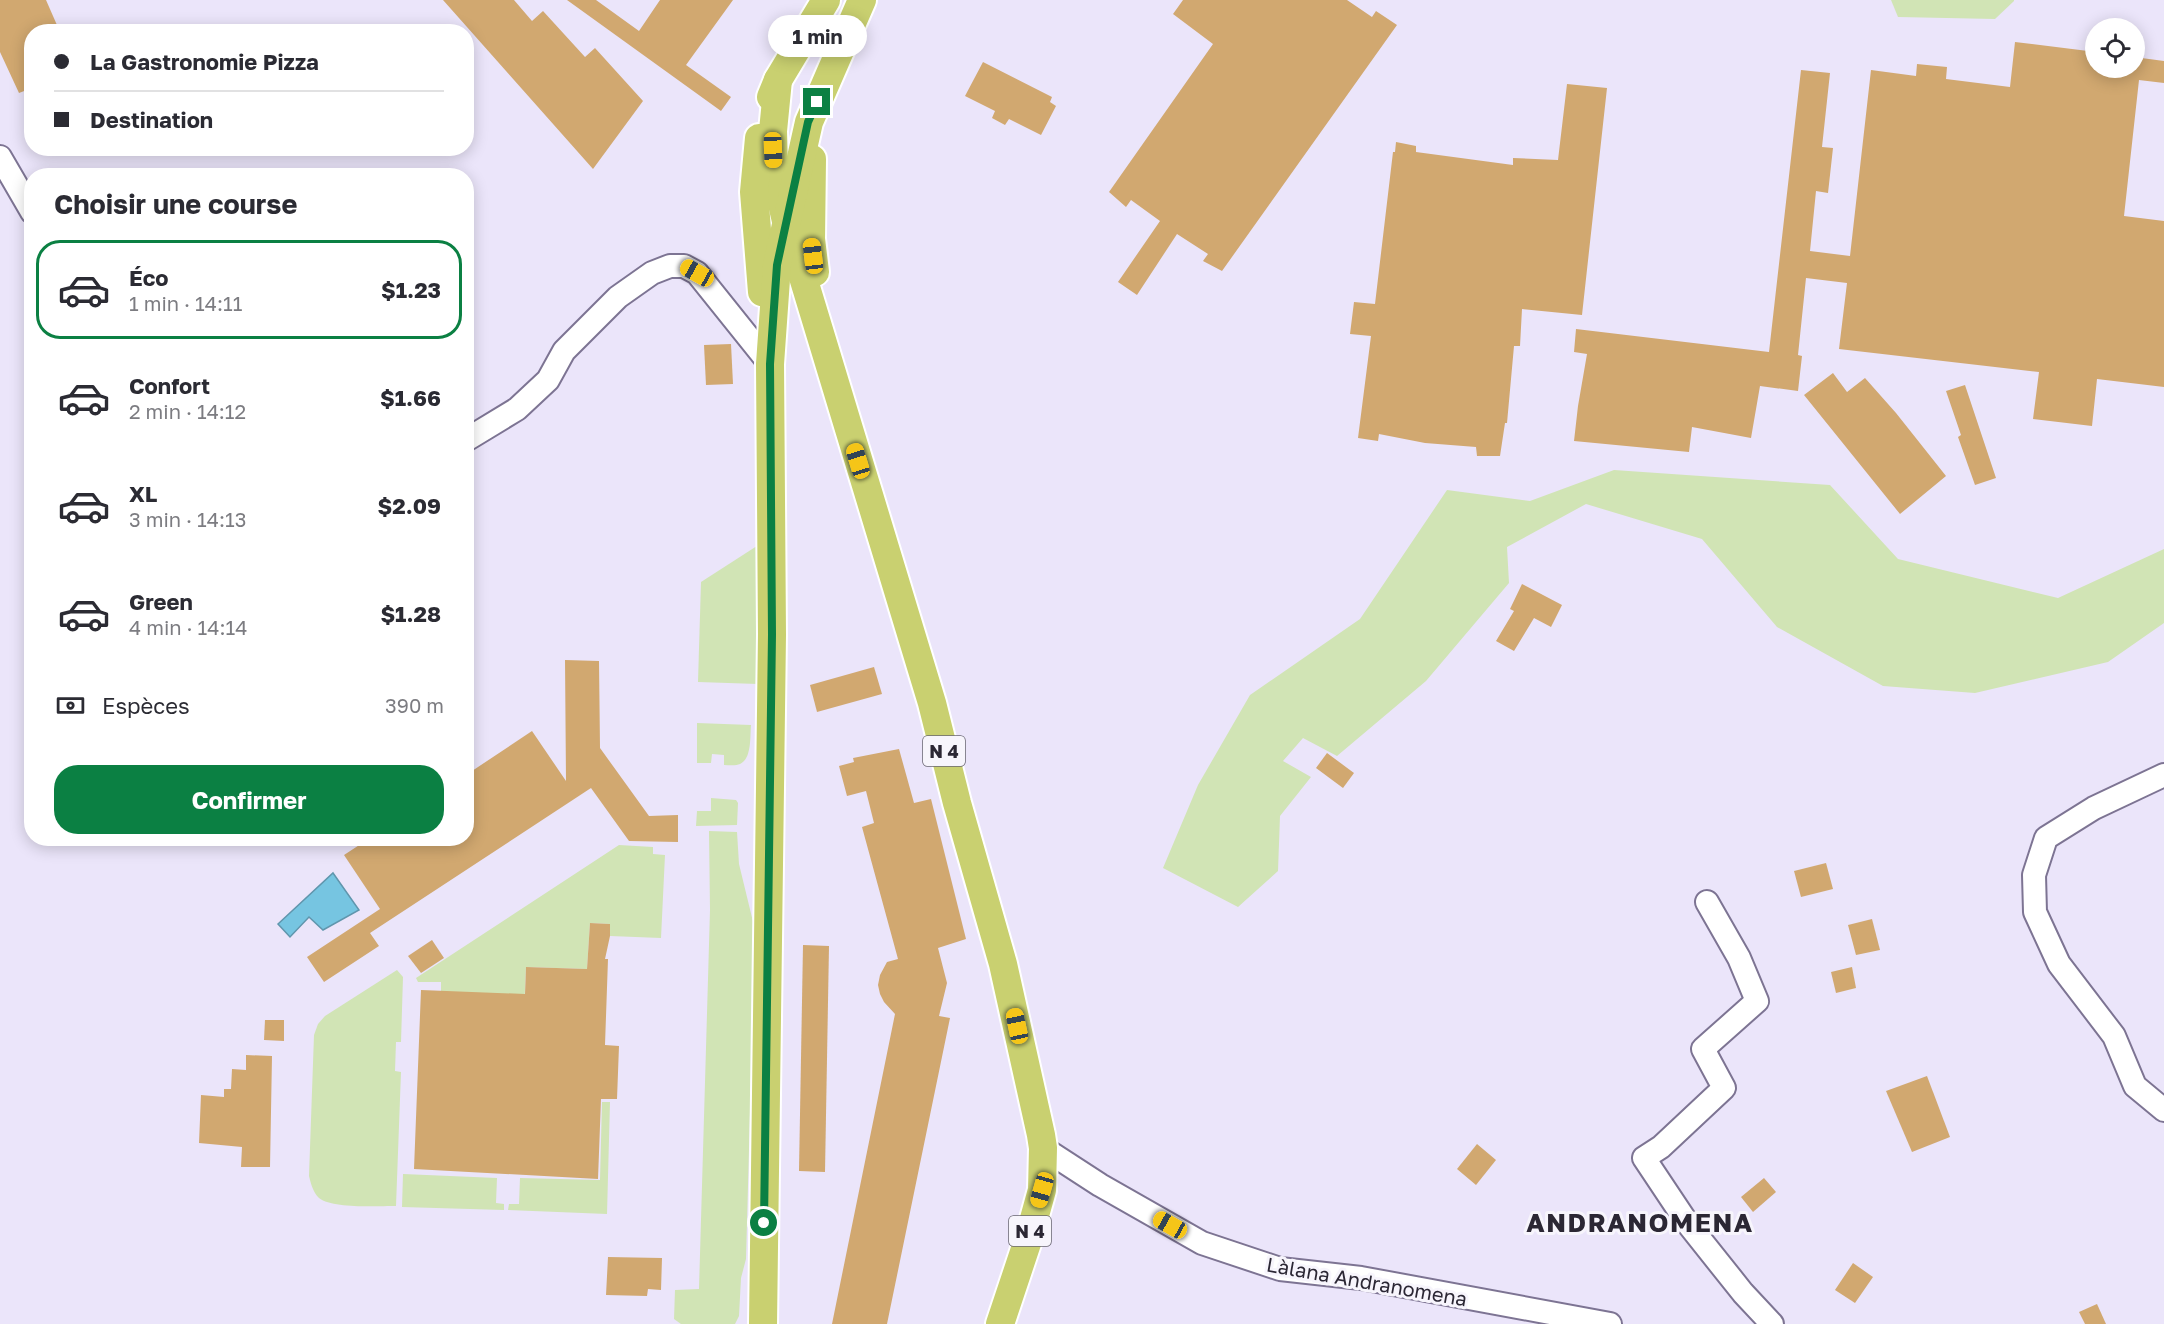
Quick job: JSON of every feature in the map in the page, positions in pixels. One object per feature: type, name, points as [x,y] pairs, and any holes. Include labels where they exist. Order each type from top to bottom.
[{"type":"main road","name":"N 4","points":[[826,0],[778,80],[773,130],[774,169],[786,221],[932,703],[957,803],[1003,964],[1043,1148],[1042,1190],[1000,1324]]},
{"type":"main road","name":"N 4","points":[[839,397],[818,291],[811,239],[812,160],[825,83],[862,0]]},
{"type":"main road","points":[[770,364],[753,192],[759,135],[778,80]]},
{"type":"main road","points":[[762,1324],[772,634],[770,364],[777,265],[808,122],[825,83]]},
{"type":"street","points":[[0,157],[24,198]]},
{"type":"street","points":[[474,435],[517,409],[548,380],[564,351],[618,297],[652,273],[670,266],[684,266],[697,273],[770,364]]},
{"type":"street","points":[[2164,775],[2094,808],[2046,838],[2034,875],[2035,912],[2059,964],[2114,1036],[2135,1086],[2164,1110]]},
{"type":"street","points":[[1707,902],[1739,958],[1757,1001],[1703,1049],[1724,1088],[1661,1147],[1644,1158],[1688,1224],[1743,1293],[1772,1324]]},
{"type":"street","name":"Làlana Andranomena","points":[[1043,1148],[1100,1185],[1202,1243],[1280,1269],[1360,1278],[1610,1324]]},
{"type":"green space","points":[[1891,0],[2014,1],[1995,19],[1898,17]]},
{"type":"green space","points":[[1614,470],[1830,485],[1898,559],[2058,598],[2164,549],[2164,623],[2108,662],[1975,693],[1883,686],[1777,627],[1702,539],[1586,504],[1507,547],[1509,583],[1426,681],[1337,756],[1303,738],[1283,761],[1311,777],[1280,816],[1278,871],[1238,907],[1163,868],[1198,785],[1250,695],[1360,619],[1447,490],[1530,501]]},
{"type":"green space","points":[[760,544],[758,684],[698,682],[701,582]]},
{"type":"green space","points":[[697,723],[751,725],[747,757],[740,764],[724,765],[724,755],[712,754],[711,763],[697,763]]},
{"type":"green space","points":[[711,798],[736,800],[738,803],[737,825],[696,826],[697,811],[711,811]]},
{"type":"green space","points":[[709,831],[737,832],[739,864],[755,930],[746,1259],[741,1278],[739,1316],[735,1324],[681,1324],[674,1319],[675,1290],[699,1289],[710,910]]},
{"type":"green space","points":[[619,845],[653,847],[653,854],[665,855],[661,938],[610,936],[610,924],[590,923],[587,969],[526,967],[524,1012],[441,991],[441,982],[418,982],[416,978]]},
{"type":"green space","points":[[397,970],[403,977],[401,1042],[396,1042],[395,1071],[401,1072],[396,1206],[356,1206],[326,1202],[315,1193],[309,1176],[314,1035],[318,1024],[325,1016]]},
{"type":"green space","points":[[602,1102],[610,1102],[607,1214],[508,1210],[509,1204],[519,1204],[520,1178],[600,1180]]},
{"type":"green space","points":[[403,1174],[497,1178],[496,1203],[504,1204],[504,1210],[402,1207]]},
{"type":"water","points":[[333,873],[359,910],[323,930],[309,917],[290,937],[278,924]]},
{"type":"building","points":[[0,0],[46,0],[56,24],[24,24],[24,91],[19,93],[0,52]]},
{"type":"building","points":[[443,0],[514,0],[532,21],[543,11],[585,57],[595,48],[643,101],[593,169],[474,35],[474,24],[464,24]]},
{"type":"building","points":[[567,0],[596,0],[639,31],[660,0],[733,0],[686,65],[731,97],[721,111]]},
{"type":"building","points":[[1183,0],[1347,0],[1372,17],[1376,11],[1397,25],[1222,271],[1203,261],[1208,254],[1177,234],[1137,295],[1118,282],[1160,221],[1131,200],[1126,207],[1109,192],[1213,44],[1173,14]]},
{"type":"building","points":[[2015,42],[2085,51],[2085,78],[2145,78],[2145,58],[2164,61],[2164,83],[2139,80],[2124,216],[2164,221],[2164,387],[2097,379],[2092,426],[2033,419],[2039,372],[1839,349],[1847,283],[1806,278],[1798,355],[1802,356],[1798,391],[1760,386],[1751,438],[1692,427],[1689,452],[1574,441],[1587,354],[1574,352],[1576,329],[1769,352],[1801,70],[1830,73],[1822,147],[1833,148],[1828,193],[1816,191],[1810,251],[1850,256],[1871,70],[1916,76],[1917,64],[1947,67],[1946,79],[2010,87]]},
{"type":"building","points":[[983,62],[1052,97],[1050,102],[1056,106],[1041,135],[1009,119],[1005,125],[992,118],[995,111],[965,96]]},
{"type":"building","points":[[1567,84],[1607,88],[1582,315],[1522,309],[1520,346],[1514,346],[1507,423],[1505,423],[1500,456],[1477,456],[1476,447],[1425,443],[1379,434],[1378,441],[1358,438],[1371,336],[1350,334],[1354,302],[1375,304],[1396,142],[1416,146],[1416,152],[1513,165],[1513,158],[1558,160]]},
{"type":"building","points":[[731,344],[733,384],[706,385],[704,345]]},
{"type":"building","points":[[1833,373],[1847,392],[1865,378],[1946,476],[1900,514],[1804,395]]},
{"type":"building","points":[[1965,385],[1996,478],[1975,485],[1958,437],[1961,435],[1946,391]]},
{"type":"building","points":[[1522,584],[1562,605],[1551,627],[1534,618],[1514,651],[1496,641],[1514,611],[1510,609]]},
{"type":"building","points":[[565,660],[599,661],[600,748],[649,816],[678,815],[678,842],[629,841],[591,788],[370,933],[379,946],[324,982],[307,957],[380,909],[344,855],[358,846],[474,846],[474,770],[532,731],[566,781]]},
{"type":"building","points":[[874,667],[882,694],[817,712],[810,685]]},
{"type":"building","points":[[899,749],[914,803],[931,799],[966,939],[938,948],[947,983],[939,1016],[950,1018],[887,1324],[832,1324],[895,1014],[884,1002],[878,985],[887,962],[898,959],[862,827],[874,823],[866,791],[847,796],[839,766],[854,762],[853,758]]},
{"type":"building","points":[[1327,753],[1354,773],[1343,788],[1316,768]]},
{"type":"building","points":[[1826,863],[1833,889],[1801,897],[1794,871]]},
{"type":"building","points":[[1872,919],[1880,950],[1856,955],[1848,925]]},
{"type":"building","points":[[590,923],[610,924],[605,959],[608,959],[605,1045],[619,1046],[617,1099],[601,1099],[598,1179],[414,1169],[421,990],[525,994],[526,967],[587,969]]},
{"type":"building","points":[[432,940],[444,958],[421,973],[408,956]]},
{"type":"building","points":[[803,945],[829,946],[825,1172],[799,1171]]},
{"type":"building","points":[[1852,967],[1856,988],[1836,993],[1831,972]]},
{"type":"building","points":[[265,1020],[284,1020],[284,1041],[264,1040]]},
{"type":"building","points":[[246,1055],[272,1056],[270,1167],[241,1167],[242,1147],[199,1143],[201,1095],[224,1097],[224,1089],[231,1089],[232,1069],[246,1070]]},
{"type":"building","points":[[1927,1076],[1950,1137],[1912,1152],[1886,1091]]},
{"type":"building","points":[[1477,1144],[1496,1160],[1476,1185],[1457,1169]]},
{"type":"building","points":[[1764,1178],[1776,1192],[1753,1212],[1741,1197]]},
{"type":"building","points":[[608,1257],[662,1258],[661,1290],[648,1289],[647,1296],[606,1295]]},
{"type":"building","points":[[1853,1263],[1873,1277],[1855,1303],[1835,1290]]},
{"type":"building","points":[[2097,1304],[2106,1324],[2085,1324],[2079,1312]]},
{"type":"district","name":"ANDRANOMENA","points":[[1640,1222]]},
{"type":"route","points":[[764,1223],[772,634],[770,364],[777,265],[808,122],[817,102]]}]
